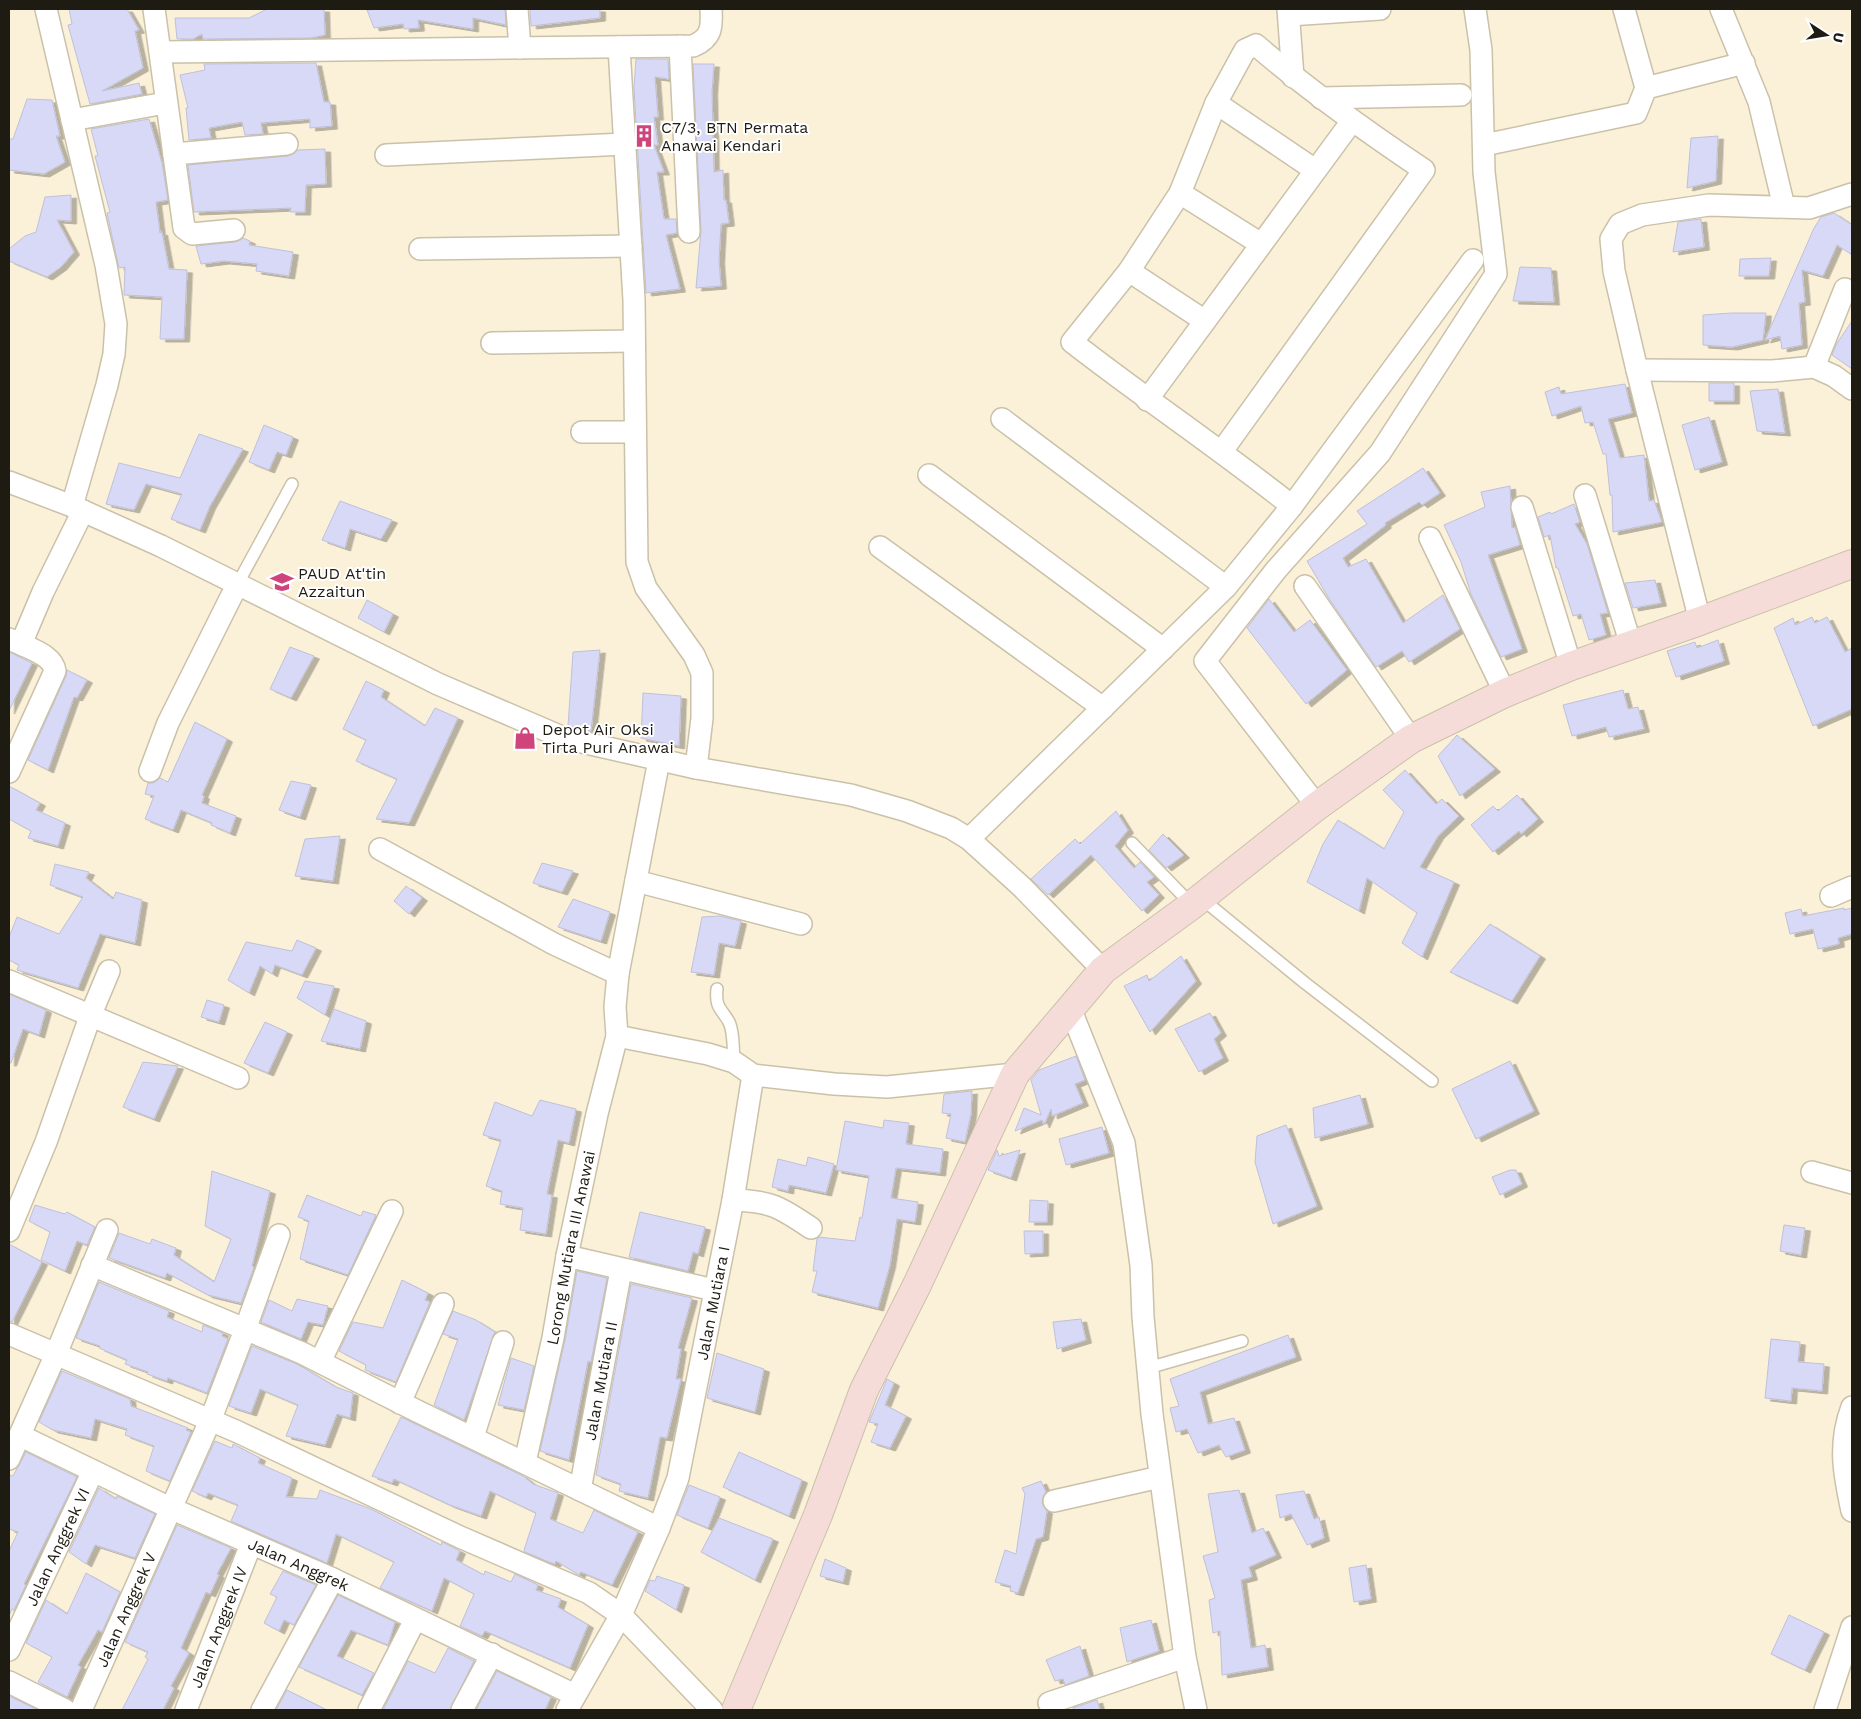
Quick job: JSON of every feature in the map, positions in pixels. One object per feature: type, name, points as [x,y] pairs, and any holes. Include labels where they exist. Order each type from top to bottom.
[{"type":"street","points":[[9,772],[55,671],[54,665],[48,659],[15,641],[43,592],[77,509],[109,378],[114,354],[116,324],[106,265],[46,9]]},
{"type":"street","points":[[154,9],[161,52],[165,103],[185,231],[192,234],[234,230]]},
{"type":"street","points":[[516,9],[520,48]]},
{"type":"street","points":[[161,52],[693,46],[707,39],[712,28],[711,9]]},
{"type":"street","points":[[1293,77],[1288,12],[1380,9]]},
{"type":"street","points":[[1317,806],[1204,661],[1276,570],[1380,453],[1496,274],[1484,172],[1481,50],[1475,9]]},
{"type":"street","points":[[1484,145],[1636,112],[1646,88],[1624,9]]},
{"type":"street","points":[[1721,9],[1759,102],[1784,207]]},
{"type":"street","points":[[1222,451],[1424,170],[1321,98],[1256,45],[1245,50],[1216,103],[1180,193],[1129,271],[1072,342],[1147,400],[1222,451],[1292,506]]},
{"type":"street","points":[[680,46],[690,232]]},
{"type":"street","points":[[619,47],[631,246],[637,562],[646,588],[694,655],[702,673],[702,718],[696,768]]},
{"type":"street","points":[[1646,88],[1744,63]]},
{"type":"street","points":[[1321,98],[1461,94]]},
{"type":"street","points":[[72,120],[165,103]]},
{"type":"street","points":[[1216,103],[1315,170]]},
{"type":"street","points":[[1147,400],[1352,121]]},
{"type":"street","points":[[174,154],[287,144]]},
{"type":"street","points":[[386,155],[625,144]]},
{"type":"street","points":[[1180,193],[1261,244]]},
{"type":"street","points":[[1700,621],[1637,370],[1614,271],[1611,239],[1620,224],[1642,215],[1709,205],[1809,208],[1852,194]]},
{"type":"street","points":[[420,249],[631,246]]},
{"type":"street","points":[[969,839],[1226,587],[1292,506],[1473,260]]},
{"type":"street","points":[[1129,271],[1205,321]]},
{"type":"street","points":[[1814,367],[1845,290]]},
{"type":"street","points":[[492,343],[634,341]]},
{"type":"street","points":[[1637,370],[1772,371],[1814,367],[1834,376],[1852,389]]},
{"type":"street","points":[[1002,418],[1226,587]]},
{"type":"street","points":[[582,432],[635,432]]},
{"type":"street","points":[[929,475],[1163,649]]},
{"type":"street","points":[[9,482],[77,509],[161,546],[297,612],[438,684],[564,738],[696,768],[851,795],[907,811],[951,828],[969,839],[1022,886],[1103,970]]},
{"type":"street","points":[[1585,495],[1630,645]]},
{"type":"street","points":[[1522,507],[1570,666]]},
{"type":"street","points":[[1430,538],[1505,693]]},
{"type":"street","points":[[880,546],[1103,708]]},
{"type":"street","points":[[736,1710],[818,1515],[864,1390],[921,1276],[1015,1074],[1103,970],[1196,902],[1317,806],[1411,739],[1505,693],[1570,666],[1700,621],[1852,564]]},
{"type":"street","points":[[150,771],[168,723],[237,584]]},
{"type":"street","points":[[1306,586],[1411,739]]},
{"type":"street","points":[[659,760],[618,974],[614,1013],[617,1036],[708,1054],[734,1062],[753,1075],[834,1084],[887,1087],[1015,1074]]},
{"type":"street","points":[[380,849],[554,944],[618,974]]},
{"type":"street","points":[[636,881],[801,924]]},
{"type":"street","points":[[1831,896],[1852,887]]},
{"type":"street","points":[[9,1231],[46,1142],[91,1014],[109,971]]},
{"type":"street","points":[[9,981],[91,1014],[238,1078]]},
{"type":"street","points":[[1070,1008],[1124,1143],[1141,1265],[1148,1368],[1160,1477],[1185,1657],[1196,1710]]},
{"type":"street","name":"Lorong Mutiara III Anawai","points":[[525,1462],[553,1338],[567,1256],[597,1114],[617,1036]]},
{"type":"street","name":"Jalan Mutiara I","points":[[572,1702],[621,1615],[659,1528],[678,1478],[733,1200],[753,1075]]},
{"type":"street","points":[[1812,1172],[1852,1183]]},
{"type":"street","points":[[733,1200],[755,1201],[779,1206],[810,1228]]},
{"type":"street","points":[[320,1362],[392,1211]]},
{"type":"street","points":[[9,1459],[56,1354],[107,1230]]},
{"type":"street","name":"Jalan Anggrek V","points":[[81,1710],[210,1421],[245,1330],[278,1235]]},
{"type":"street","points":[[567,1256],[714,1290]]},
{"type":"street","points":[[92,1266],[320,1362],[400,1403],[659,1528]]},
{"type":"street","name":"Jalan Mutiara II","points":[[580,1490],[621,1270]]},
{"type":"street","points":[[400,1403],[443,1304]]},
{"type":"street","points":[[9,1334],[210,1421],[460,1537],[589,1593],[621,1615],[712,1710]]},
{"type":"street","points":[[473,1437],[503,1342]]},
{"type":"street","points":[[1852,1407],[1842,1446],[1852,1511]]},
{"type":"street","name":"Jalan Anggrek","points":[[20,1436],[170,1508],[332,1579],[492,1654],[572,1702]]},
{"type":"street","name":"Jalan Anggrek VI","points":[[9,1650],[93,1471]]},
{"type":"street","points":[[1054,1501],[1160,1477]]},
{"type":"street","name":"Jalan Anggrek IV","points":[[186,1710],[251,1544]]},
{"type":"street","points":[[262,1710],[332,1579]]},
{"type":"street","points":[[369,1710],[416,1620]]},
{"type":"street","points":[[1825,1710],[1852,1627]]},
{"type":"street","points":[[462,1710],[492,1654]]},
{"type":"street","points":[[1049,1703],[1185,1657]]},
{"type":"street","points":[[9,1682],[65,1710]]},
{"type":"lane","points":[[237,584],[292,484]]},
{"type":"lane","points":[[1132,843],[1196,902],[1432,1081]]},
{"type":"lane","points":[[717,989],[716,997],[720,1012],[729,1022],[734,1062]]},
{"type":"lane","points":[[1148,1368],[1242,1341]]},
{"type":"building","points":[[69,9],[127,9],[139,30],[135,31],[143,68],[102,91],[139,83],[142,94],[90,104],[68,25],[72,24]]},
{"type":"building","points":[[267,9],[324,9],[325,35],[311,38],[203,39],[202,34],[193,39],[177,39],[175,18],[249,18]]},
{"type":"building","points":[[505,9],[506,25],[473,18],[473,29],[418,20],[419,28],[404,29],[403,24],[374,28],[367,10]]},
{"type":"building","points":[[530,9],[600,9],[600,18],[531,26]]},
{"type":"building","points":[[636,59],[668,59],[669,79],[655,77],[658,117],[654,117],[658,145],[654,145],[664,172],[657,172],[664,219],[676,219],[677,233],[666,235],[680,289],[646,293],[634,88]]},
{"type":"building","points":[[316,63],[324,102],[330,102],[332,126],[310,128],[310,119],[261,123],[263,134],[245,135],[242,122],[209,128],[211,138],[189,140],[186,108],[188,108],[180,75],[205,70],[204,64]]},
{"type":"building","points":[[693,64],[714,64],[712,92],[714,172],[723,170],[724,200],[726,200],[729,223],[721,224],[719,261],[721,286],[696,288],[701,231]]},
{"type":"building","points":[[27,99],[52,100],[60,136],[56,136],[65,162],[44,174],[9,170],[9,139],[13,139]]},
{"type":"building","points":[[149,119],[162,163],[168,200],[156,202],[160,233],[162,232],[169,269],[187,270],[184,339],[160,339],[162,297],[124,295],[125,267],[119,268],[107,213],[110,212],[95,156],[98,156],[91,129]]},
{"type":"building","points":[[1718,136],[1716,181],[1687,188],[1691,138]]},
{"type":"building","points":[[325,149],[326,184],[306,185],[305,212],[290,212],[291,208],[194,212],[188,165],[288,156],[298,150]]},
{"type":"building","points":[[71,195],[71,221],[57,220],[74,252],[61,267],[47,277],[9,261],[9,249],[25,236],[36,232],[45,197]]},
{"type":"building","points":[[1834,213],[1852,225],[1852,255],[1837,245],[1823,276],[1802,270],[1805,302],[1799,303],[1802,345],[1782,349],[1780,336],[1765,340],[1814,228],[1821,217]]},
{"type":"building","points":[[1701,219],[1704,247],[1673,252],[1678,222]]},
{"type":"building","points":[[243,238],[250,241],[249,245],[293,252],[289,276],[256,271],[257,264],[224,261],[201,264],[196,246],[235,242]]},
{"type":"building","points":[[1771,258],[1769,276],[1739,276],[1740,259]]},
{"type":"building","points":[[1520,267],[1551,268],[1554,302],[1513,301]]},
{"type":"building","points":[[1766,313],[1763,340],[1732,347],[1703,345],[1703,315]]},
{"type":"building","points":[[1852,321],[1852,369],[1832,355],[1837,343]]},
{"type":"building","points":[[1709,383],[1734,383],[1734,401],[1709,401]]},
{"type":"building","points":[[1625,384],[1632,413],[1608,419],[1620,458],[1644,455],[1649,501],[1654,500],[1662,522],[1613,532],[1612,495],[1610,495],[1606,454],[1603,454],[1593,422],[1585,423],[1581,406],[1552,416],[1545,392],[1559,387],[1561,394]]},
{"type":"building","points":[[1778,389],[1785,433],[1757,431],[1750,391]]},
{"type":"building","points":[[1709,417],[1722,462],[1695,470],[1682,425]]},
{"type":"building","points":[[264,425],[293,437],[286,455],[277,452],[269,470],[249,462]]},
{"type":"building","points":[[199,434],[243,449],[210,506],[200,530],[171,519],[182,494],[146,484],[134,510],[106,504],[119,463],[180,478]]},
{"type":"building","points":[[1423,468],[1440,493],[1422,505],[1419,502],[1385,523],[1386,525],[1343,558],[1348,567],[1366,559],[1403,623],[1443,595],[1460,629],[1409,662],[1402,651],[1376,667],[1328,597],[1307,561],[1367,524],[1357,511]]},
{"type":"building","points":[[1510,486],[1512,528],[1515,527],[1520,545],[1488,555],[1522,649],[1501,657],[1471,594],[1461,562],[1444,525],[1485,507],[1481,492]]},
{"type":"building","points":[[340,501],[392,520],[381,539],[350,529],[345,548],[322,540]]},
{"type":"building","points":[[1574,504],[1580,522],[1575,524],[1587,544],[1608,613],[1600,614],[1606,635],[1589,640],[1581,614],[1573,616],[1558,568],[1556,568],[1550,535],[1544,537],[1538,517],[1550,512],[1551,514]]},
{"type":"building","points":[[1655,580],[1661,603],[1633,608],[1625,583]]},
{"type":"building","points":[[1269,599],[1294,632],[1310,620],[1347,670],[1306,704],[1247,628]]},
{"type":"building","points":[[367,600],[393,614],[384,632],[358,618]]},
{"type":"building","points":[[1812,617],[1815,623],[1827,617],[1845,652],[1852,648],[1852,709],[1813,726],[1774,628],[1793,618],[1795,625]]},
{"type":"building","points":[[1718,640],[1724,661],[1676,677],[1667,651],[1695,642],[1697,648]]},
{"type":"building","points":[[290,647],[314,656],[291,698],[270,689]]},
{"type":"building","points":[[600,650],[591,731],[568,726],[573,652]]},
{"type":"building","points":[[9,652],[32,663],[9,711]]},
{"type":"building","points":[[67,670],[87,680],[77,698],[74,697],[48,770],[28,760]]},
{"type":"building","points":[[366,681],[384,690],[381,697],[425,726],[435,708],[458,718],[409,823],[376,819],[397,779],[356,761],[366,740],[343,729]]},
{"type":"building","points":[[1623,690],[1628,709],[1638,707],[1644,729],[1609,737],[1606,727],[1572,736],[1563,705]]},
{"type":"building","points":[[643,693],[681,696],[679,746],[641,738]]},
{"type":"building","points":[[195,722],[227,739],[202,795],[204,796],[202,803],[236,816],[230,833],[181,810],[173,830],[145,819],[154,796],[145,794],[148,783],[153,783],[160,778],[168,782]]},
{"type":"building","points":[[1457,735],[1495,769],[1460,796],[1438,756]]},
{"type":"building","points":[[1405,770],[1436,804],[1442,799],[1459,816],[1438,836],[1420,867],[1454,882],[1422,957],[1402,943],[1417,913],[1367,878],[1359,911],[1307,882],[1323,844],[1338,820],[1384,849],[1404,812],[1383,790]]},
{"type":"building","points":[[291,781],[311,785],[300,817],[279,810]]},
{"type":"building","points":[[9,786],[40,803],[36,810],[65,823],[58,846],[28,838],[31,831],[9,819]]},
{"type":"building","points":[[1517,795],[1538,819],[1521,834],[1519,831],[1493,852],[1471,825],[1493,806],[1498,811]]},
{"type":"building","points":[[1116,811],[1128,830],[1115,846],[1134,868],[1140,862],[1154,877],[1147,882],[1159,895],[1142,911],[1091,855],[1048,895],[1031,879],[1075,839],[1080,844]]},
{"type":"building","points":[[1163,834],[1184,855],[1166,868],[1149,850]]},
{"type":"building","points":[[340,836],[333,881],[295,876],[305,839]]},
{"type":"building","points":[[542,863],[573,871],[562,892],[533,883]]},
{"type":"building","points":[[55,864],[89,872],[86,878],[113,899],[116,892],[142,900],[135,943],[100,934],[78,988],[17,970],[19,965],[9,960],[9,937],[17,917],[59,934],[83,897],[50,885]]},
{"type":"building","points":[[406,886],[422,898],[409,914],[394,901]]},
{"type":"building","points":[[573,899],[610,912],[601,941],[558,927]]},
{"type":"building","points":[[1844,908],[1844,910],[1852,908],[1852,934],[1838,938],[1839,944],[1818,949],[1813,929],[1790,934],[1785,913],[1801,909],[1803,916]]},
{"type":"building","points":[[720,916],[741,921],[735,946],[719,943],[714,975],[691,972],[702,917]]},
{"type":"building","points":[[1490,924],[1540,956],[1512,1001],[1450,972]]},
{"type":"building","points":[[297,940],[316,948],[302,975],[275,965],[272,974],[260,966],[249,993],[228,980],[246,942],[292,951]]},
{"type":"building","points":[[1181,956],[1196,981],[1150,1032],[1124,986],[1147,975],[1149,981]]},
{"type":"building","points":[[305,981],[334,986],[325,1015],[297,998]]},
{"type":"building","points":[[9,994],[46,1010],[39,1035],[23,1029],[11,1063],[9,1063]]},
{"type":"building","points":[[207,1000],[224,1005],[219,1022],[201,1017]]},
{"type":"building","points":[[334,1009],[366,1021],[360,1049],[321,1041]]},
{"type":"building","points":[[1210,1013],[1221,1033],[1214,1039],[1223,1058],[1199,1072],[1175,1029]]},
{"type":"building","points":[[265,1022],[287,1032],[268,1073],[244,1063]]},
{"type":"building","points":[[1076,1056],[1085,1080],[1075,1084],[1083,1103],[1052,1116],[1051,1109],[1044,1125],[1042,1120],[1015,1131],[1024,1108],[1041,1115],[1031,1080],[1039,1070]]},
{"type":"building","points":[[1510,1061],[1534,1111],[1476,1139],[1452,1089]]},
{"type":"building","points":[[143,1062],[178,1066],[154,1119],[123,1107]]},
{"type":"building","points":[[972,1091],[971,1114],[965,1142],[946,1138],[951,1114],[942,1113],[944,1094]]},
{"type":"building","points":[[1360,1095],[1368,1124],[1315,1138],[1313,1108]]},
{"type":"building","points":[[540,1100],[576,1109],[569,1143],[558,1140],[547,1194],[552,1195],[546,1234],[520,1230],[523,1208],[500,1204],[502,1191],[486,1186],[501,1140],[483,1135],[495,1102],[532,1116]]},
{"type":"building","points":[[884,1120],[909,1123],[906,1144],[943,1149],[940,1173],[896,1168],[891,1198],[918,1202],[915,1222],[897,1219],[890,1265],[878,1308],[812,1292],[817,1271],[813,1271],[817,1239],[819,1237],[855,1241],[860,1217],[862,1218],[869,1176],[836,1170],[845,1121],[883,1128]]},
{"type":"building","points":[[1286,1125],[1317,1206],[1273,1224],[1255,1162],[1257,1136]]},
{"type":"building","points":[[1102,1127],[1109,1153],[1066,1165],[1059,1139]]},
{"type":"building","points":[[997,1150],[999,1156],[1020,1150],[1011,1178],[988,1170]]},
{"type":"building","points":[[808,1157],[834,1164],[826,1193],[789,1185],[788,1191],[772,1187],[778,1159],[806,1166]]},
{"type":"building","points":[[1510,1170],[1516,1170],[1522,1184],[1500,1195],[1492,1177]]},
{"type":"building","points":[[212,1171],[270,1191],[252,1266],[254,1267],[241,1303],[208,1295],[167,1273],[165,1278],[109,1258],[119,1233],[150,1244],[152,1239],[176,1248],[174,1255],[214,1282],[231,1239],[205,1226]]},
{"type":"building","points":[[307,1195],[361,1216],[363,1211],[376,1215],[348,1275],[300,1259],[309,1221],[298,1217]]},
{"type":"building","points":[[1030,1200],[1048,1201],[1047,1222],[1029,1222]]},
{"type":"building","points":[[35,1205],[65,1214],[67,1212],[95,1227],[87,1245],[77,1241],[65,1271],[41,1260],[50,1232],[29,1221]]},
{"type":"building","points":[[640,1212],[705,1227],[698,1254],[693,1252],[688,1271],[629,1257]]},
{"type":"building","points":[[1784,1225],[1805,1228],[1801,1255],[1780,1251]]},
{"type":"building","points":[[1024,1231],[1043,1231],[1043,1253],[1025,1254]]},
{"type":"building","points":[[9,1244],[42,1262],[12,1322],[9,1322]]},
{"type":"building","points":[[577,1271],[607,1278],[591,1362],[588,1361],[569,1460],[540,1451],[565,1340]]},
{"type":"building","points":[[402,1280],[428,1293],[425,1300],[430,1302],[396,1382],[365,1370],[366,1365],[339,1351],[353,1322],[383,1328]]},
{"type":"building","points":[[99,1282],[169,1311],[167,1317],[202,1332],[203,1325],[223,1333],[222,1336],[228,1339],[207,1393],[168,1378],[167,1381],[147,1374],[148,1372],[125,1364],[127,1360],[99,1348],[100,1346],[76,1338]]},
{"type":"building","points":[[631,1284],[692,1298],[678,1348],[681,1349],[676,1379],[681,1379],[667,1438],[660,1437],[648,1498],[619,1491],[621,1484],[596,1475]]},
{"type":"building","points":[[297,1299],[328,1306],[323,1325],[308,1322],[301,1339],[261,1322],[269,1300],[292,1311]]},
{"type":"building","points":[[453,1311],[476,1320],[495,1332],[464,1420],[434,1405],[458,1339],[443,1334]]},
{"type":"building","points":[[1081,1319],[1086,1340],[1057,1349],[1053,1322]]},
{"type":"building","points":[[1288,1335],[1296,1357],[1200,1392],[1208,1424],[1234,1418],[1245,1450],[1226,1457],[1219,1445],[1198,1453],[1187,1429],[1176,1432],[1170,1408],[1179,1406],[1170,1379]]},
{"type":"building","points":[[1771,1339],[1800,1342],[1798,1362],[1824,1364],[1822,1391],[1792,1388],[1791,1401],[1765,1398]]},
{"type":"building","points":[[252,1346],[297,1364],[336,1387],[353,1393],[350,1418],[337,1414],[325,1445],[286,1436],[298,1405],[260,1389],[251,1413],[229,1406]]},
{"type":"building","points":[[717,1353],[764,1369],[755,1412],[707,1398]]},
{"type":"building","points":[[511,1358],[534,1366],[524,1410],[498,1405]]},
{"type":"building","points":[[62,1371],[130,1399],[131,1406],[188,1428],[186,1430],[191,1432],[170,1481],[146,1471],[154,1446],[125,1435],[127,1429],[95,1419],[91,1438],[53,1430],[39,1422]]},
{"type":"building","points":[[887,1379],[894,1383],[885,1405],[906,1416],[890,1448],[871,1442],[878,1424],[869,1422]]},
{"type":"building","points":[[401,1417],[523,1476],[533,1484],[558,1493],[550,1519],[583,1533],[594,1510],[638,1532],[612,1585],[581,1572],[579,1575],[556,1561],[555,1564],[525,1552],[524,1550],[536,1513],[490,1491],[481,1516],[450,1505],[394,1479],[392,1483],[372,1476]]},
{"type":"building","points":[[215,1441],[232,1448],[233,1444],[260,1458],[258,1463],[292,1478],[286,1497],[317,1499],[320,1490],[371,1509],[441,1545],[442,1542],[460,1551],[456,1560],[484,1575],[485,1571],[511,1582],[515,1574],[538,1585],[536,1590],[561,1599],[558,1607],[588,1625],[570,1668],[485,1631],[482,1636],[460,1626],[474,1594],[444,1578],[432,1611],[380,1588],[394,1562],[336,1534],[327,1563],[231,1521],[238,1505],[208,1493],[206,1497],[192,1491]]},
{"type":"building","points":[[26,1452],[77,1477],[24,1584],[26,1585],[14,1610],[12,1609],[9,1616],[9,1551],[18,1532],[9,1529],[9,1475],[13,1476]]},
{"type":"building","points":[[739,1452],[802,1480],[789,1516],[723,1487]]},
{"type":"building","points":[[1041,1481],[1046,1492],[1042,1503],[1047,1511],[1043,1537],[1036,1539],[1018,1593],[1010,1591],[1011,1586],[995,1582],[1005,1550],[1016,1554],[1025,1494],[1022,1488]]},
{"type":"building","points":[[689,1485],[720,1497],[708,1528],[677,1515]]},
{"type":"building","points":[[99,1488],[116,1499],[117,1496],[155,1514],[135,1558],[95,1545],[86,1564],[69,1552]]},
{"type":"building","points":[[1239,1490],[1252,1533],[1263,1528],[1276,1555],[1249,1567],[1252,1577],[1241,1580],[1251,1648],[1265,1645],[1268,1667],[1222,1675],[1220,1631],[1213,1633],[1209,1600],[1215,1598],[1203,1556],[1218,1552],[1208,1494]]},
{"type":"building","points":[[1304,1491],[1314,1519],[1319,1517],[1324,1538],[1307,1545],[1291,1514],[1280,1518],[1276,1495]]},
{"type":"building","points":[[719,1518],[773,1539],[755,1580],[701,1552]]},
{"type":"building","points":[[177,1525],[231,1548],[217,1574],[219,1575],[210,1594],[206,1592],[181,1648],[189,1653],[171,1686],[174,1688],[163,1710],[122,1710],[148,1659],[145,1657],[148,1652],[125,1642]]},
{"type":"building","points":[[825,1559],[846,1568],[843,1582],[820,1576]]},
{"type":"building","points":[[1366,1565],[1371,1599],[1354,1602],[1349,1568]]},
{"type":"building","points":[[283,1571],[316,1585],[294,1625],[284,1620],[279,1631],[264,1623],[277,1597],[270,1594]]},
{"type":"building","points":[[86,1573],[120,1592],[102,1632],[98,1630],[78,1665],[81,1667],[67,1697],[38,1682],[52,1657],[26,1643],[46,1600],[67,1614]]},
{"type":"building","points":[[657,1576],[684,1585],[676,1610],[645,1591],[650,1580],[655,1581]]},
{"type":"building","points":[[338,1595],[395,1622],[388,1645],[351,1630],[337,1656],[374,1673],[362,1695],[299,1667]]},
{"type":"building","points":[[1789,1615],[1824,1632],[1805,1670],[1771,1654]]},
{"type":"building","points":[[1151,1620],[1159,1651],[1127,1662],[1120,1628]]},
{"type":"building","points":[[1080,1646],[1089,1676],[1065,1685],[1063,1679],[1055,1681],[1046,1660]]},
{"type":"building","points":[[448,1648],[474,1661],[450,1710],[383,1710],[408,1661],[435,1673]]},
{"type":"building","points":[[497,1671],[551,1697],[545,1710],[476,1710]]},
{"type":"building","points":[[287,1690],[327,1710],[276,1710]]},
{"type":"building","points":[[9,1696],[38,1710],[9,1710]]},
{"type":"building","points":[[1097,1700],[1100,1710],[1073,1710],[1073,1708]]},
{"type":"place","name":"C7/3, BTN Permata Anawai Kendari","points":[[644,136]]},
{"type":"place","name":"PAUD At'tin Azzaitun","points":[[282,582]]},
{"type":"place","name":"Depot Air Oksi Tirta Puri Anawai","points":[[525,738]]}]
